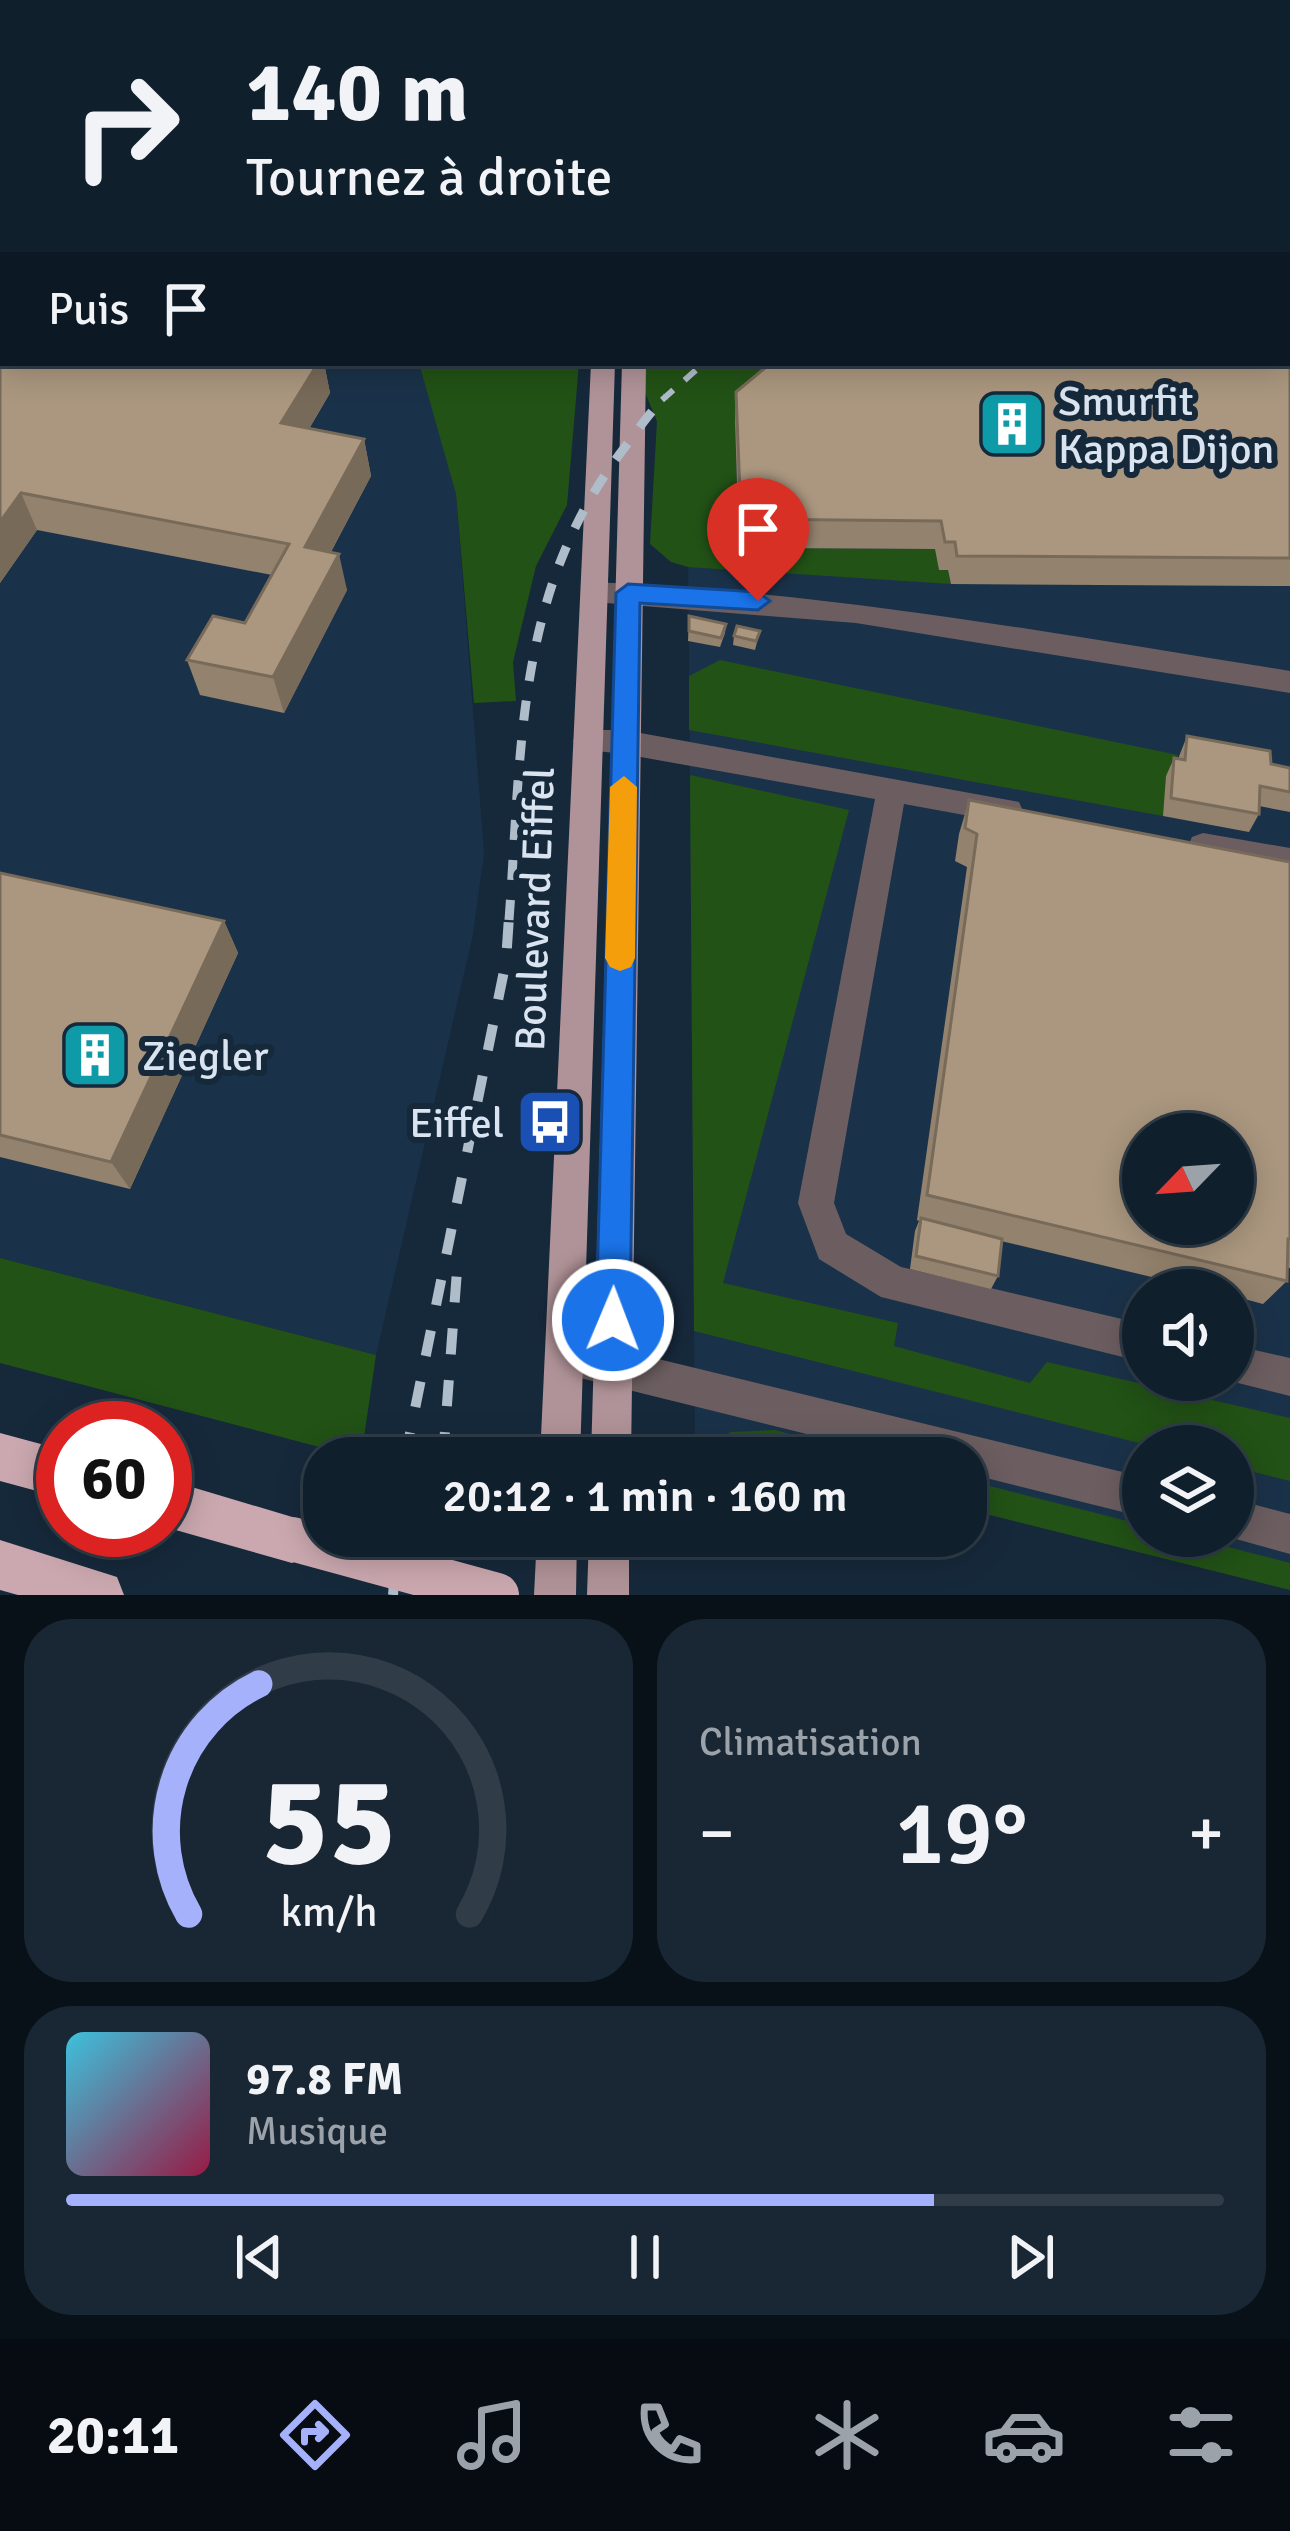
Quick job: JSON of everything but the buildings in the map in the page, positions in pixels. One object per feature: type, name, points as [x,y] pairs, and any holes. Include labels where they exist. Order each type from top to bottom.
[{"type":"highway","points":[[0,1457],[36,1467]]},
{"type":"highway","points":[[192,1511],[497,1595]]},
{"type":"highway","points":[[0,1564],[99,1595]]},
{"type":"main road","name":"Boulevard Eiffel","points":[[602,366],[593,592],[606,741],[611,1437]]},
{"type":"main road","name":"Boulevard Eiffel","points":[[561,1437],[606,741],[628,593],[634,366]]},
{"type":"main road","points":[[554,1595],[556,1557]]},
{"type":"main road","points":[[608,1595],[609,1557]]},
{"type":"lane","points":[[593,592],[794,605],[1290,682]]},
{"type":"lane","points":[[606,741],[1033,815]]},
{"type":"lane","points":[[892,790],[816,1203],[832,1246],[894,1284],[1122,1338]]},
{"type":"lane","points":[[1173,841],[1290,861]]},
{"type":"lane","points":[[564,1355],[613,1363],[1122,1492]]},
{"type":"lane","points":[[1254,1369],[1290,1378]]},
{"type":"lane","points":[[1254,1525],[1290,1534]]},
{"type":"shaded area","points":[[0,366],[420,366],[456,494],[484,853],[473,934],[376,1355],[0,1258]]},
{"type":"shaded area","points":[[1290,366],[1290,1590],[1158,1557],[1254,1557],[1254,1425],[1122,1425],[1122,1548],[987,1514],[987,1437],[695,1437],[687,409]]},
{"type":"green space","points":[[420,366],[579,366],[567,505],[536,566],[513,662],[516,701],[474,703],[456,494]]},
{"type":"green space","points":[[646,366],[809,366],[735,421],[739,552],[743,548],[945,549],[936,552],[939,570],[948,570],[951,584],[688,567],[671,562],[650,544],[657,421],[643,388]]},
{"type":"green space","points":[[720,660],[1178,755],[1163,816],[689,730],[689,676]]},
{"type":"green space","points":[[690,775],[849,810],[723,1283],[898,1323],[894,1346],[1030,1383],[1047,1362],[1122,1379],[1122,1401],[1216,1401],[1290,1418],[1290,1481],[1254,1472],[1254,1425],[1122,1425],[1122,1439],[694,1331]]},
{"type":"green space","points":[[0,1258],[376,1355],[364,1437],[303,1437],[303,1443],[192,1414],[192,1401],[144,1401],[0,1363]]},
{"type":"green space","points":[[775,1430],[802,1437],[722,1437],[731,1432]]},
{"type":"green space","points":[[987,1485],[1122,1520],[1122,1548],[987,1514]]},
{"type":"green space","points":[[1254,1554],[1290,1563],[1290,1590],[1158,1557]]},
{"type":"railway","points":[[662,400],[701,366]]},
{"type":"railway","points":[[509,920],[522,732],[543,614],[562,557],[589,501],[639,427],[666,397]]},
{"type":"railway","points":[[409,1437],[506,961],[509,917]]},
{"type":"railway","points":[[445,1437],[458,1257]]},
{"type":"railway","points":[[393,1595],[396,1557]]},
{"type":"railway","points":[[432,1595],[435,1557]]},
{"type":"slow traffic","points":[[620,958],[624,787]]},
{"type":"place","name":"Smurfit Kappa Dijon","points":[[1012,424]]},
{"type":"place","name":"Ziegler","points":[[95,1055]]},
{"type":"place","name":"Eiffel","points":[[550,1122]]},
{"type":"route","points":[[613,1320],[628,593],[758,601]]}]
